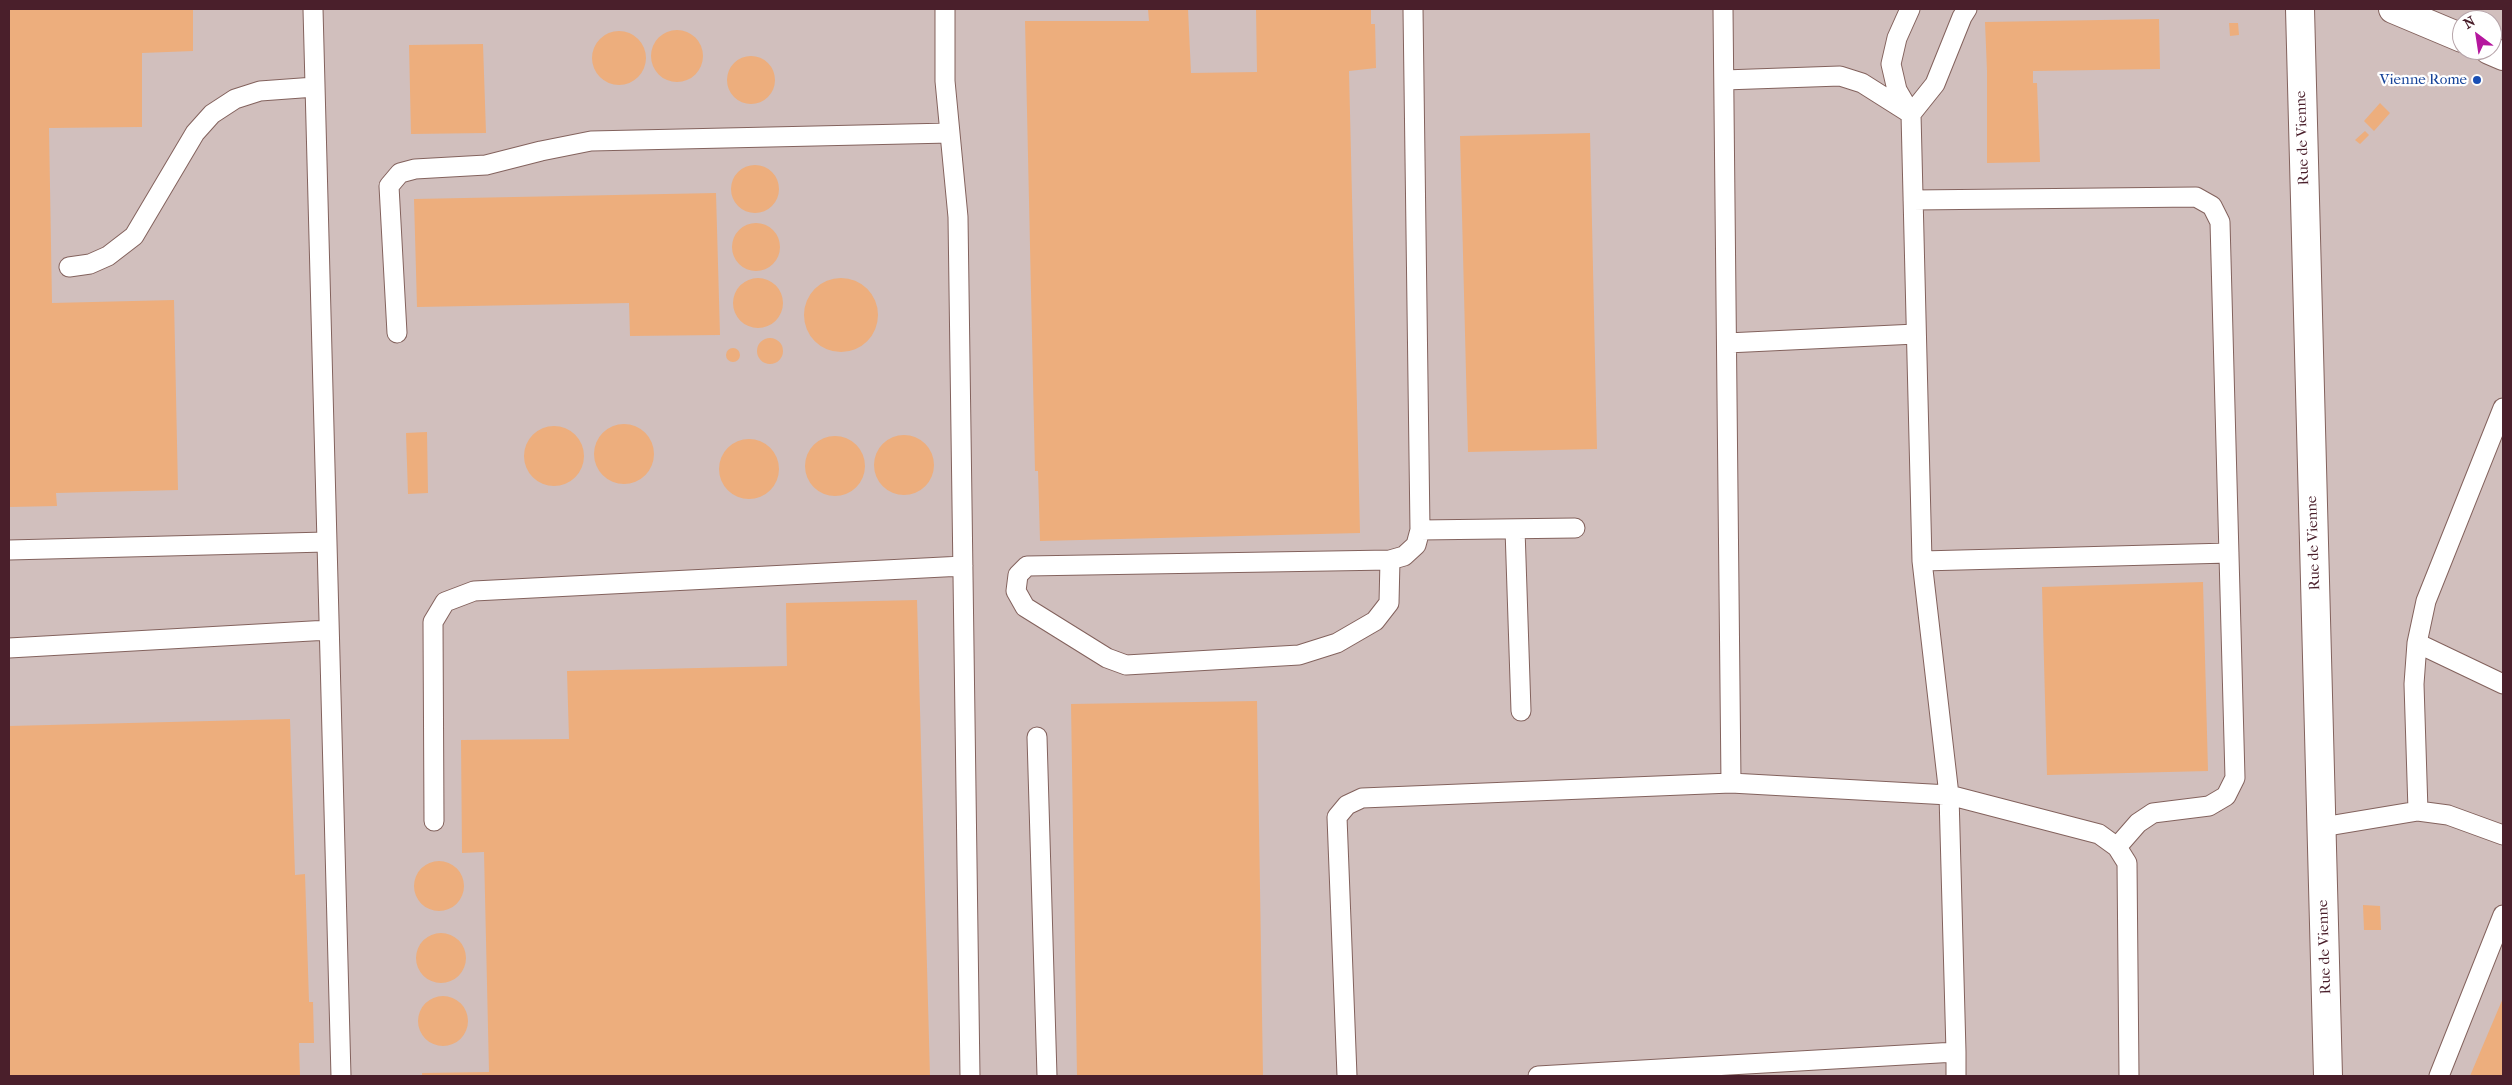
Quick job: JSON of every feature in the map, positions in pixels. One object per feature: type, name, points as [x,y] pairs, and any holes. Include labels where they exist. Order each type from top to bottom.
[{"type":"street","name":"Rue de Vienne","points":[[2300,9],[2328,1076]]},
{"type":"street","points":[[2393,9],[2452,34]]},
{"type":"lane","points":[[313,9],[341,1076]]},
{"type":"lane","points":[[944,9],[945,81],[958,217],[970,1076]]},
{"type":"lane","points":[[1390,560],[1389,603],[1375,620],[1337,642],[1299,655],[1126,665],[1107,658],[1025,608],[1016,591],[1018,575],[1027,566],[1390,560],[1404,556],[1416,545],[1420,530],[1414,9]]},
{"type":"lane","points":[[1723,9],[1731,783]]},
{"type":"lane","points":[[1910,9],[1897,38],[1891,64],[1897,90],[1911,114],[1922,561],[1949,795],[1956,1076]]},
{"type":"lane","points":[[1911,114],[1935,84],[1967,9]]},
{"type":"lane","points":[[1724,80],[1840,76],[1862,83],[1911,114]]},
{"type":"lane","points":[[69,267],[90,264],[108,256],[134,236],[195,133],[212,114],[235,99],[260,91],[315,87]]},
{"type":"lane","points":[[397,333],[389,186],[400,173],[415,169],[486,165],[541,150],[591,141],[950,133]]},
{"type":"lane","points":[[1913,200],[2196,197],[2212,206],[2220,222],[2235,778],[2226,796],[2209,806],[2153,813],[2138,823],[2117,847]]},
{"type":"lane","points":[[1727,343],[1916,334]]},
{"type":"lane","points":[[2418,811],[2414,684],[2417,643],[2426,601],[2503,408]]},
{"type":"lane","points":[[1420,530],[1576,528]]},
{"type":"lane","points":[[1515,529],[1521,711]]},
{"type":"lane","points":[[9,550],[326,542]]},
{"type":"lane","points":[[1922,561],[2229,553]]},
{"type":"lane","points":[[434,821],[433,622],[445,602],[474,591],[963,566]]},
{"type":"lane","points":[[9,648],[329,630]]},
{"type":"lane","points":[[2417,643],[2503,684]]},
{"type":"lane","points":[[1037,737],[1048,1076]]},
{"type":"lane","points":[[1347,1076],[1337,817],[1347,805],[1362,798],[1731,783],[1949,795],[2099,834],[2117,847],[2127,863],[2129,1076]]},
{"type":"lane","points":[[2322,827],[2418,811],[2448,815],[2503,835]]},
{"type":"lane","points":[[2439,1076],[2503,915]]},
{"type":"lane","points":[[1538,1076],[1956,1052]]},
{"type":"shaded area","points":[[9,9],[2503,9],[2503,1076],[9,1076]]},
{"type":"building","points":[[9,9],[193,9],[193,51],[142,53],[142,127],[49,128],[52,303],[174,300],[178,490],[56,493],[57,506],[9,507]]},
{"type":"building","points":[[1148,9],[1188,9],[1191,73],[1257,72],[1256,9],[1371,9],[1371,24],[1375,24],[1376,68],[1349,71],[1360,533],[1040,541],[1038,471],[1035,471],[1025,21],[1149,21]]},
{"type":"building","points":[[2159,19],[2160,69],[2033,71],[2033,83],[2037,83],[2040,162],[1987,163],[1985,22]]},
{"type":"building","points":[[2229,23],[2238,23],[2239,35],[2230,36]]},
{"type":"building","points":[[672,30],[682,30],[696,37],[703,51],[703,61],[696,75],[682,82],[672,82],[662,78],[655,71],[651,61],[651,51],[655,41],[662,34]]},
{"type":"building","points":[[619,31],[638,39],[646,58],[638,77],[619,85],[600,77],[592,58],[600,39]]},
{"type":"building","points":[[483,44],[486,133],[411,134],[409,45]]},
{"type":"building","points":[[746,56],[756,56],[768,63],[775,75],[775,85],[768,97],[756,104],[746,104],[738,100],[731,93],[727,85],[727,75],[731,67],[738,60]]},
{"type":"building","points":[[2380,103],[2390,113],[2374,131],[2364,121]]},
{"type":"building","points":[[2365,131],[2369,135],[2360,144],[2355,140]]},
{"type":"building","points":[[1590,133],[1597,449],[1468,452],[1460,136]]},
{"type":"building","points":[[750,165],[760,165],[772,172],[779,184],[779,194],[772,206],[760,213],[750,213],[742,209],[735,202],[731,194],[731,184],[735,176],[742,169]]},
{"type":"building","points":[[716,193],[720,335],[630,336],[629,303],[417,307],[414,199]]},
{"type":"building","points":[[756,223],[765,225],[773,230],[778,238],[780,247],[778,256],[773,264],[765,269],[756,271],[747,269],[739,264],[734,256],[732,247],[734,238],[739,230],[747,225]]},
{"type":"building","points":[[758,278],[776,285],[783,303],[776,321],[758,328],[740,321],[733,303],[740,285]]},
{"type":"building","points":[[841,278],[855,281],[867,289],[875,301],[878,315],[875,329],[867,341],[855,349],[841,352],[827,349],[815,341],[807,329],[804,315],[807,301],[815,289],[827,281]]},
{"type":"building","points":[[770,338],[779,342],[783,351],[779,360],[770,364],[761,360],[757,351],[761,342]]},
{"type":"building","points":[[733,348],[738,350],[740,355],[738,360],[733,362],[728,360],[726,355],[728,350]]},
{"type":"building","points":[[624,424],[640,429],[645,433],[649,438],[654,454],[649,470],[645,475],[640,479],[624,484],[608,479],[603,475],[599,470],[594,454],[599,438],[603,433],[608,429]]},
{"type":"building","points":[[554,426],[570,431],[575,435],[579,440],[584,456],[579,472],[575,477],[570,481],[554,486],[538,481],[533,477],[529,472],[524,456],[529,440],[533,435],[538,431]]},
{"type":"building","points":[[427,432],[428,493],[408,494],[406,433]]},
{"type":"building","points":[[904,435],[920,440],[925,444],[929,449],[934,465],[929,481],[925,486],[920,490],[904,495],[888,490],[883,486],[879,481],[874,465],[879,449],[883,444],[888,440]]},
{"type":"building","points":[[835,436],[851,441],[856,445],[860,450],[865,466],[860,482],[856,487],[851,491],[835,496],[819,491],[814,487],[810,482],[805,466],[810,450],[814,445],[819,441]]},
{"type":"building","points":[[749,439],[765,444],[770,448],[774,453],[779,469],[774,485],[770,490],[765,494],[749,499],[733,494],[728,490],[724,485],[719,469],[724,453],[728,448],[733,444]]},
{"type":"building","points":[[2203,582],[2208,771],[2047,775],[2042,587]]},
{"type":"building","points":[[917,600],[930,1076],[422,1076],[422,1073],[489,1072],[484,852],[462,853],[461,740],[569,739],[567,671],[787,666],[786,603]]},
{"type":"building","points":[[1257,701],[1263,1076],[1077,1076],[1071,704]]},
{"type":"building","points":[[290,719],[295,875],[305,874],[309,1002],[313,1002],[314,1043],[299,1043],[300,1076],[9,1076],[9,726]]},
{"type":"building","points":[[439,861],[448,863],[459,872],[464,886],[462,895],[453,906],[439,911],[430,909],[419,900],[414,886],[416,877],[425,866]]},
{"type":"building","points":[[2363,905],[2380,906],[2381,930],[2364,930]]},
{"type":"building","points":[[441,933],[450,935],[461,944],[466,958],[464,967],[455,978],[441,983],[432,981],[421,972],[416,958],[418,949],[427,938]]},
{"type":"building","points":[[443,996],[452,998],[463,1007],[468,1021],[466,1030],[457,1041],[443,1046],[434,1044],[423,1035],[418,1021],[420,1012],[429,1001]]},
{"type":"building","points":[[2503,998],[2503,1076],[2470,1076]]},
{"type":"place","name":"Vienne Rome","points":[[2477,80]]}]
